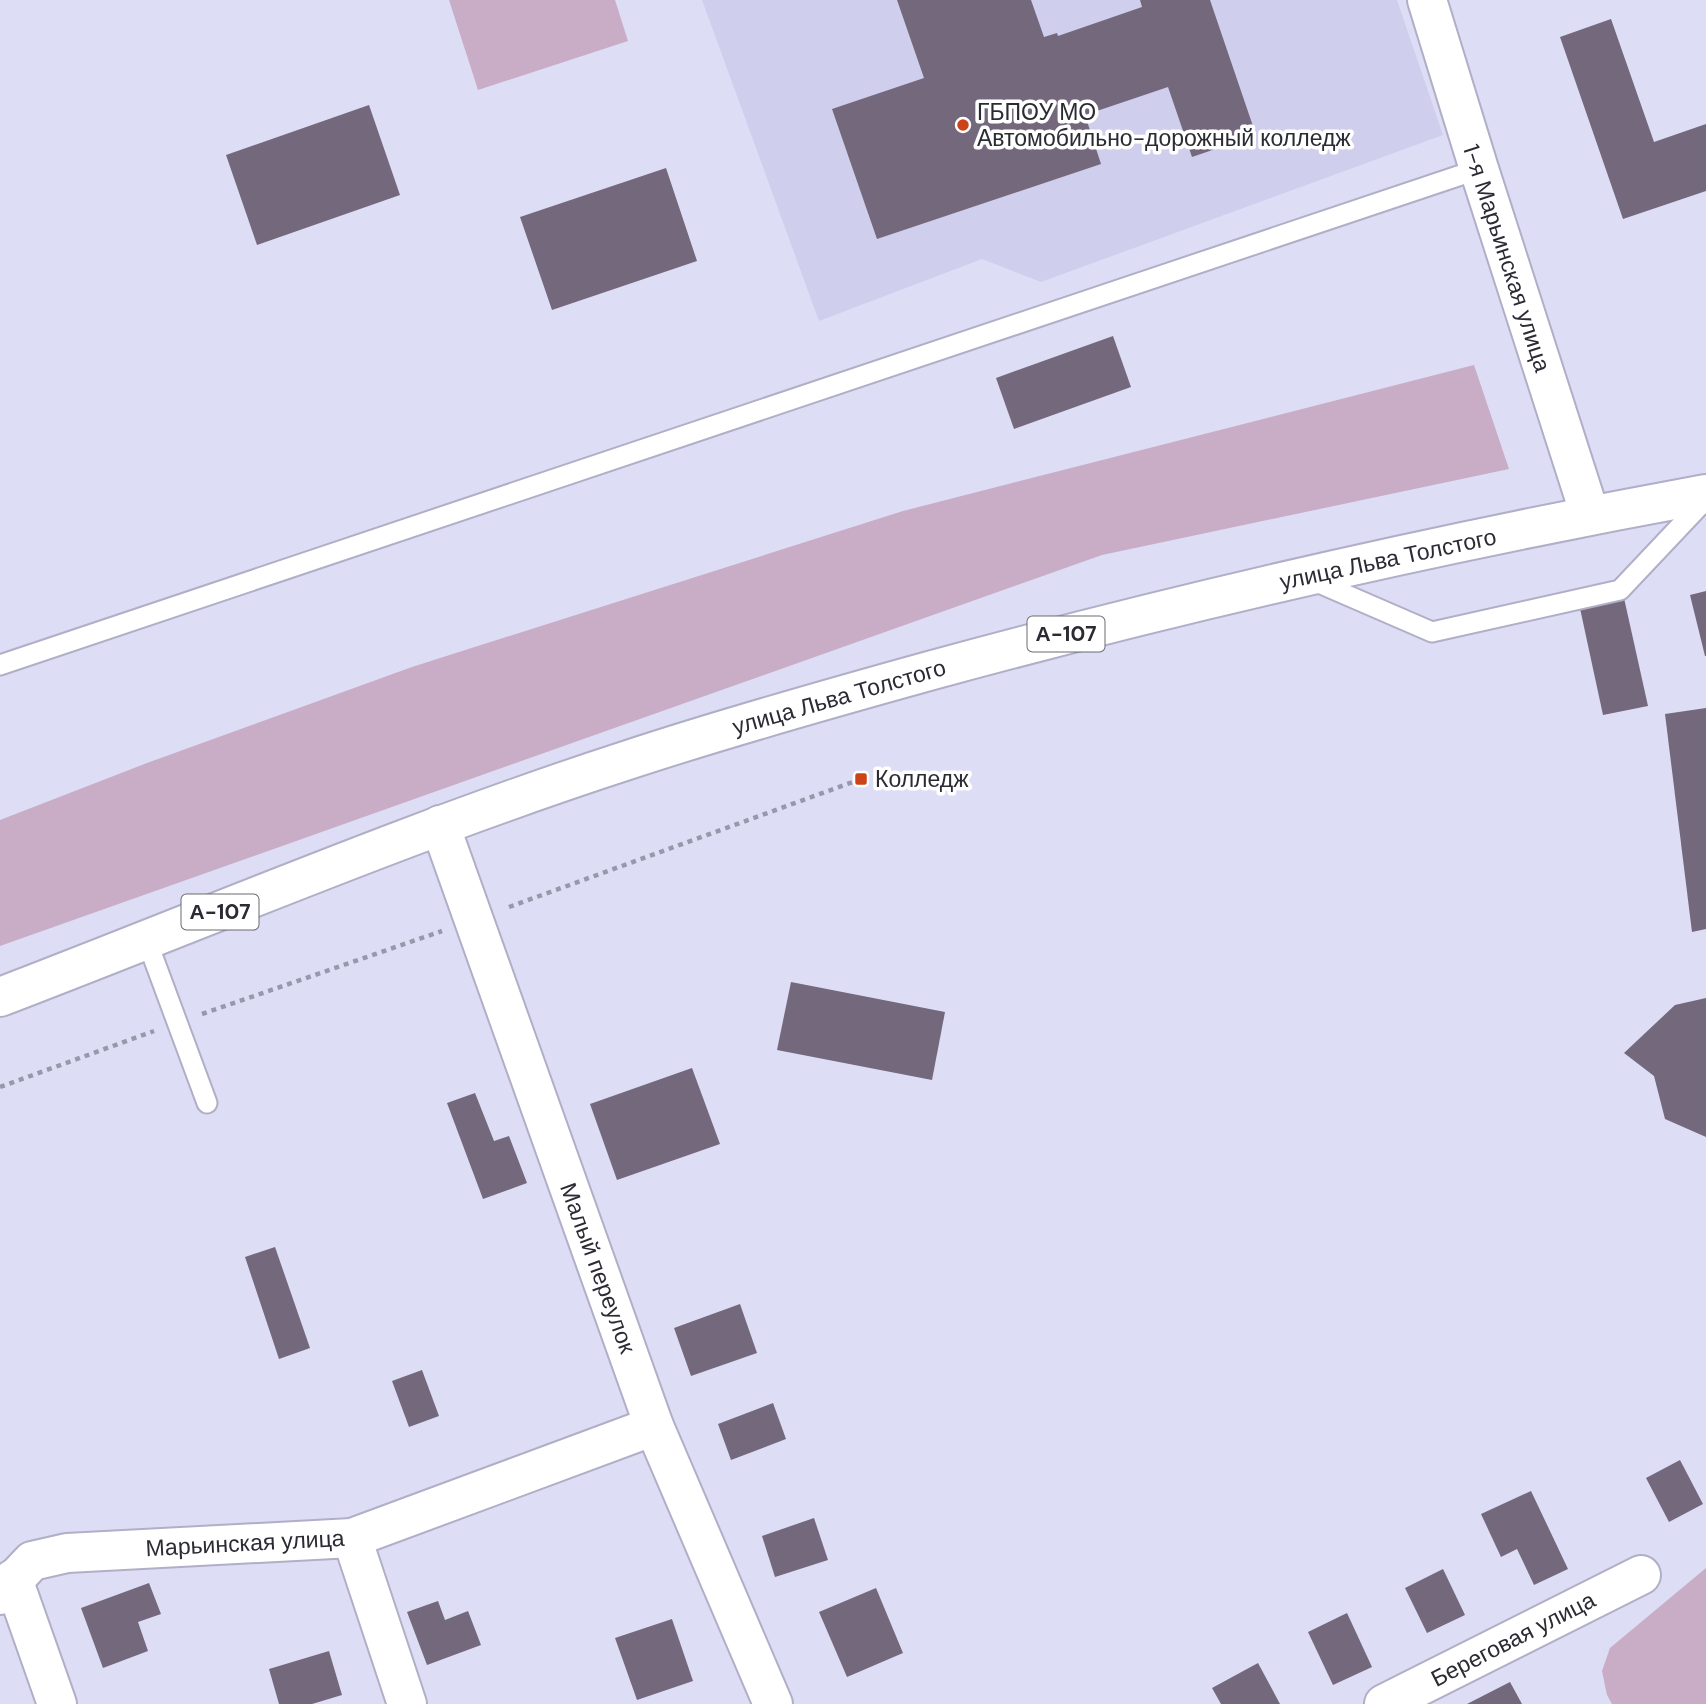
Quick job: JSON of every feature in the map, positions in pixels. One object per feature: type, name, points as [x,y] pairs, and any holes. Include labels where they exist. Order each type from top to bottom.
[{"type":"main road","name":"1-я Марьинская улица","points":[[1427,0],[1590,515]]},
{"type":"main road","name":"улица Льва Толстого","points":[[0,997],[440,825],[628,760],[773,714],[1009,649],[1229,593],[1590,515],[1706,496]]},
{"type":"main road","name":"Малый переулок","points":[[440,825],[654,1426],[773,1704]]},
{"type":"main road","name":"Марьинская улица","points":[[7,1587],[32,1561],[67,1553],[352,1538],[654,1426]]},
{"type":"main road","points":[[352,1538],[407,1704]]},
{"type":"main road","name":"Береговая улица","points":[[1384,1704],[1641,1574]]},
{"type":"main road","points":[[7,1587],[57,1704]]},
{"type":"lane","points":[[0,665],[1479,169]]},
{"type":"lane","points":[[1304,577],[1432,632],[1620,590],[1706,496]]},
{"type":"lane","points":[[147,941],[207,1103]]},
{"type":"path","points":[[0,1087],[177,1022],[474,920],[861,779]]},
{"type":"shaded area","points":[[449,0],[615,0],[628,41],[478,90]]},
{"type":"shaded area","points":[[702,0],[1397,0],[1443,135],[1041,282],[982,259],[819,321]]},
{"type":"shaded area","points":[[1474,365],[1509,469],[1102,555],[0,946],[0,820],[147,763],[412,667],[903,511]]},
{"type":"shaded area","points":[[1706,1568],[1706,1704],[1612,1704],[1607,1695],[1602,1671],[1610,1648]]},
{"type":"building","name":"ГБПОУ МО Автомобильно-дорожный колледж","points":[[897,0],[1031,0],[1044,37],[1057,33],[1058,36],[1142,7],[1140,0],[1210,0],[1256,135],[1192,157],[1168,87],[1085,115],[1101,164],[877,239],[832,109],[924,78]]},
{"type":"building","points":[[1611,19],[1654,142],[1706,124],[1706,191],[1623,219],[1560,37]]},
{"type":"building","points":[[369,105],[400,195],[257,245],[226,155]]},
{"type":"building","points":[[666,168],[697,261],[552,310],[520,217]]},
{"type":"building","points":[[1113,336],[1131,387],[1014,429],[996,378]]},
{"type":"building","points":[[1622,589],[1648,706],[1603,715],[1578,599]]},
{"type":"building","points":[[1706,591],[1706,656],[1705,656],[1690,595]]},
{"type":"building","points":[[1706,708],[1706,929],[1692,932],[1665,714]]},
{"type":"building","points":[[791,982],[945,1012],[932,1080],[777,1050]]},
{"type":"building","points":[[1706,998],[1706,1137],[1665,1119],[1654,1076],[1624,1053],[1675,1005]]},
{"type":"building","points":[[692,1068],[720,1144],[617,1180],[590,1104]]},
{"type":"building","points":[[475,1093],[494,1141],[509,1136],[527,1183],[483,1199],[447,1103]]},
{"type":"building","points":[[275,1247],[310,1348],[279,1359],[245,1257]]},
{"type":"building","points":[[740,1304],[757,1353],[691,1376],[674,1328]]},
{"type":"building","points":[[422,1370],[439,1416],[409,1427],[392,1381]]},
{"type":"building","points":[[773,1403],[786,1439],[731,1460],[718,1424]]},
{"type":"building","points":[[1680,1460],[1703,1504],[1669,1522],[1646,1478]]},
{"type":"building","points":[[1531,1491],[1568,1569],[1534,1585],[1517,1549],[1501,1557],[1481,1514]]},
{"type":"building","points":[[814,1518],[828,1560],[775,1577],[762,1536]]},
{"type":"building","points":[[1443,1569],[1465,1615],[1427,1633],[1405,1588]]},
{"type":"building","points":[[149,1583],[161,1614],[138,1622],[148,1651],[103,1668],[81,1608]]},
{"type":"building","points":[[876,1588],[903,1653],[847,1677],[819,1612]]},
{"type":"building","points":[[438,1601],[445,1620],[468,1611],[481,1645],[427,1665],[407,1612]]},
{"type":"building","points":[[1347,1613],[1372,1667],[1333,1685],[1308,1632]]},
{"type":"building","points":[[672,1619],[693,1681],[637,1700],[615,1638]]},
{"type":"building","points":[[329,1651],[342,1695],[312,1704],[279,1704],[269,1669]]},
{"type":"building","points":[[1258,1663],[1280,1704],[1221,1704],[1212,1688]]},
{"type":"building","points":[[1510,1682],[1522,1704],[1467,1704]]},
{"type":"place","name":"ГБПОУ МО Автомобильно-дорожный колледж","points":[[963,125]]},
{"type":"place","name":"Колледж","points":[[861,779]]}]
